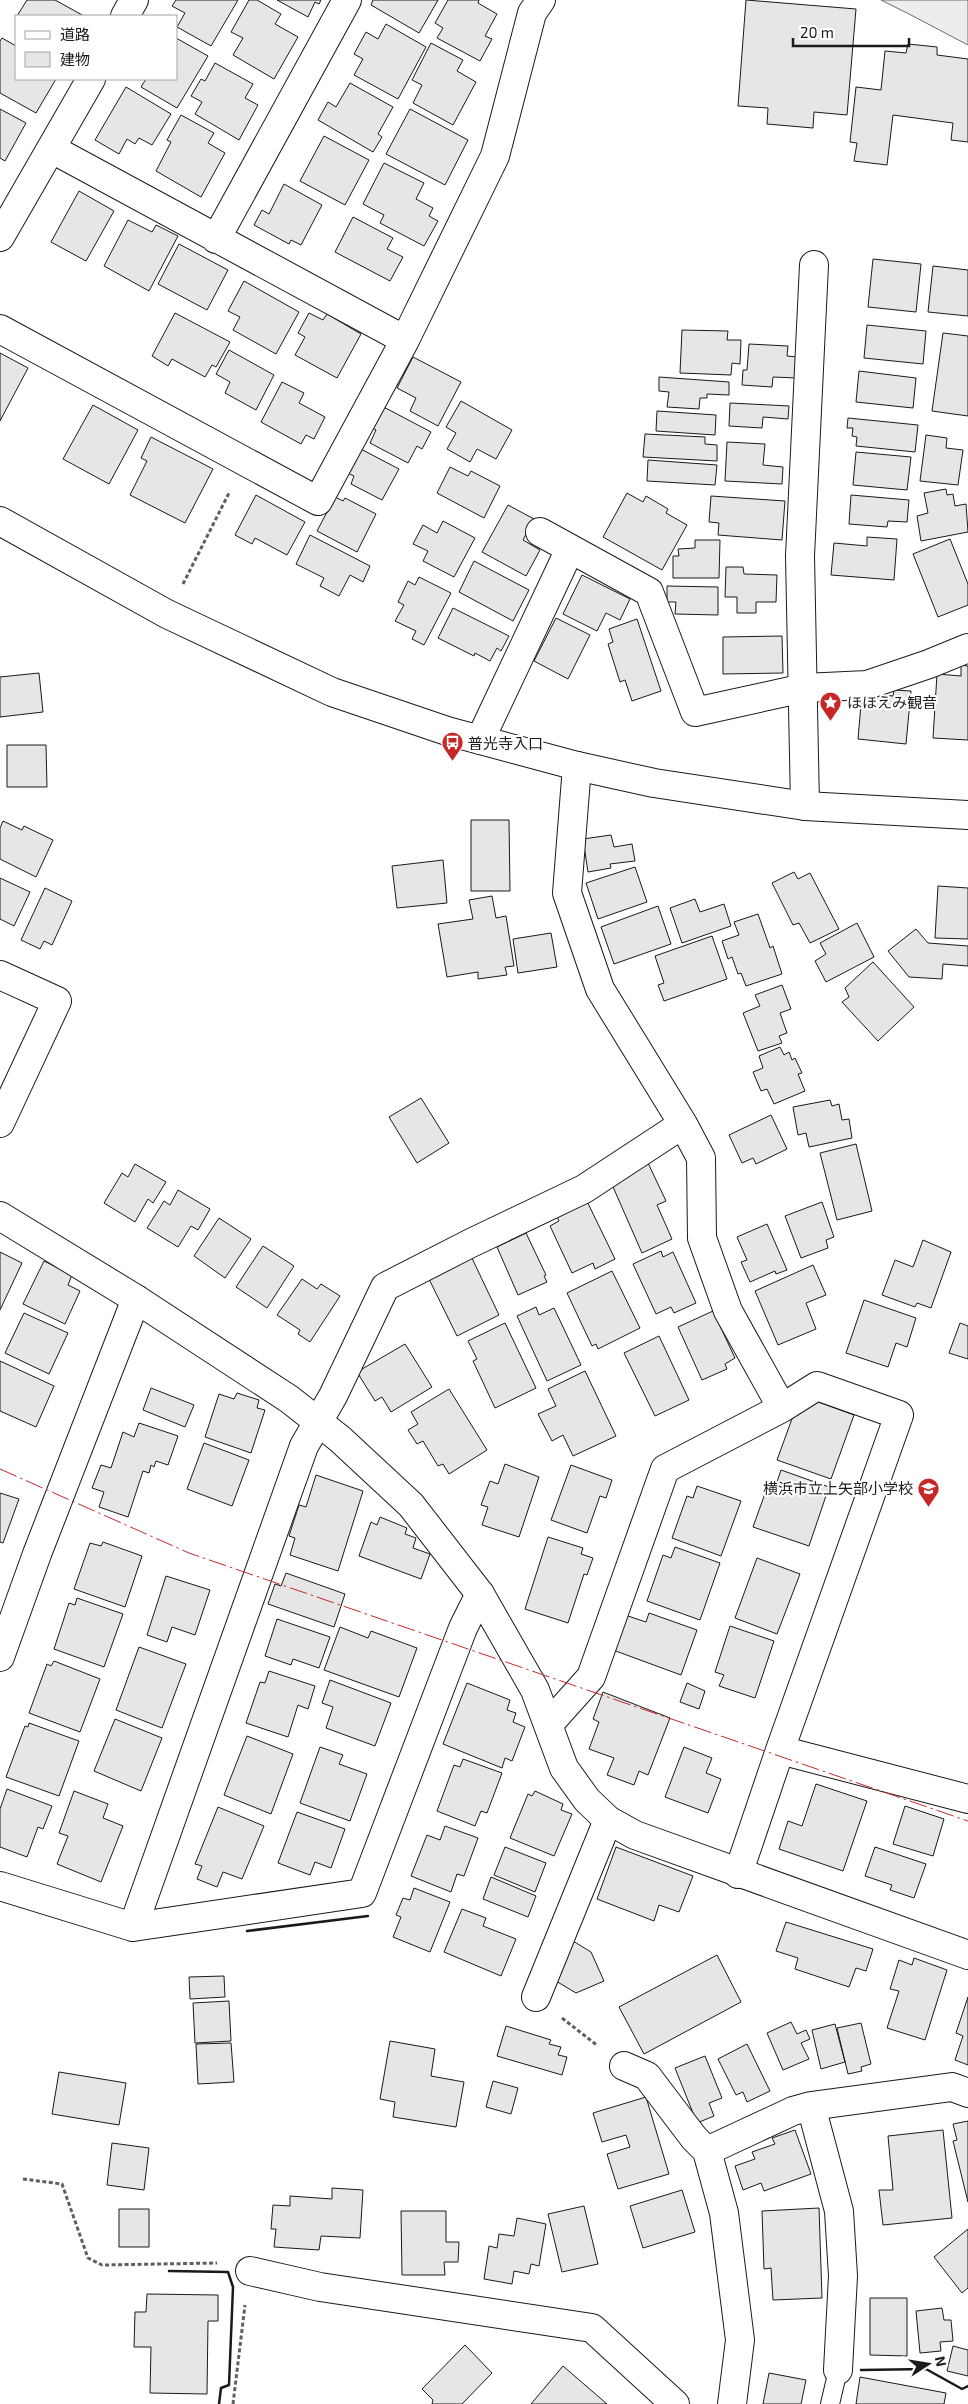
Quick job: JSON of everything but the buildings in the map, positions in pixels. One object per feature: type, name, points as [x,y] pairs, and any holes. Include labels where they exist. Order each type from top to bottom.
[{"type":"street","points":[[126,15],[134,0]]},
{"type":"street","points":[[216,239],[347,0]]},
{"type":"street","points":[[0,329],[318,501],[405,340],[495,156],[532,13],[541,0]]},
{"type":"street","points":[[0,237],[52,149],[89,80]]},
{"type":"street","points":[[52,149],[405,340]]},
{"type":"street","points":[[805,806],[800,556],[814,265]]},
{"type":"street","points":[[0,521],[167,614],[332,692],[447,731],[577,766],[654,783],[805,806],[968,815]]},
{"type":"street","points":[[540,532],[649,592],[695,712],[804,688],[866,685],[929,664],[968,648]]},
{"type":"street","points":[[480,740],[570,549]]},
{"type":"street","points":[[577,766],[567,893],[600,989],[683,1124],[700,1158],[702,1238],[725,1302],[782,1408]]},
{"type":"street","points":[[0,975],[57,1001],[0,1124]]},
{"type":"street","points":[[133,1927],[304,1446],[334,1396],[385,1287],[584,1189],[683,1124]]},
{"type":"street","points":[[0,1216],[136,1299],[318,1420],[411,1505],[480,1594],[535,1690],[564,1768],[587,1800],[608,1820],[635,1835],[738,1874],[968,1955]]},
{"type":"street","points":[[0,1657],[37,1554],[136,1299]]},
{"type":"street","points":[[549,1724],[591,1677],[665,1469],[782,1408],[818,1386],[899,1415],[738,1874]]},
{"type":"street","points":[[0,1886],[133,1927],[362,1893],[463,1628],[480,1594]]},
{"type":"street","points":[[780,1750],[968,1799]]},
{"type":"street","points":[[536,1997],[608,1820]]},
{"type":"street","points":[[624,2066],[647,2076],[694,2138],[707,2151],[724,2213],[740,2340],[732,2404]]},
{"type":"street","points":[[707,2151],[793,2111],[811,2106],[952,2087],[968,2093]]},
{"type":"street","points":[[811,2106],[839,2211],[843,2276],[838,2370]]},
{"type":"street","points":[[250,2271],[320,2287],[592,2328],[675,2404]]},
{"type":"lane","points":[[830,2404],[838,2370]]},
{"type":"path","points":[[167,614],[245,462]]},
{"type":"path","points":[[536,1997],[624,2066]]},
{"type":"path","points":[[23,2179],[62,2184],[88,2258],[102,2264],[234,2263],[250,2271],[233,2404]]},
{"type":"shaded area","points":[[881,0],[968,0],[968,45],[909,14]]},
{"type":"wall","points":[[247,1931],[368,1916]]},
{"type":"wall","points":[[169,2271],[228,2272],[233,2287],[229,2385],[221,2388],[219,2404]]},
{"type":"wall","points":[[861,2370],[926,2369],[962,2389],[968,2386]]},
{"type":"power","points":[[0,1469],[189,1553],[968,1821]]},
{"type":"place","name":"ほほえみ観音","points":[[831,721]]},
{"type":"place","name":"普光寺入口","points":[[452,762]]},
{"type":"place","name":"横浜市立上矢部小学校","points":[[929,1507]]}]
